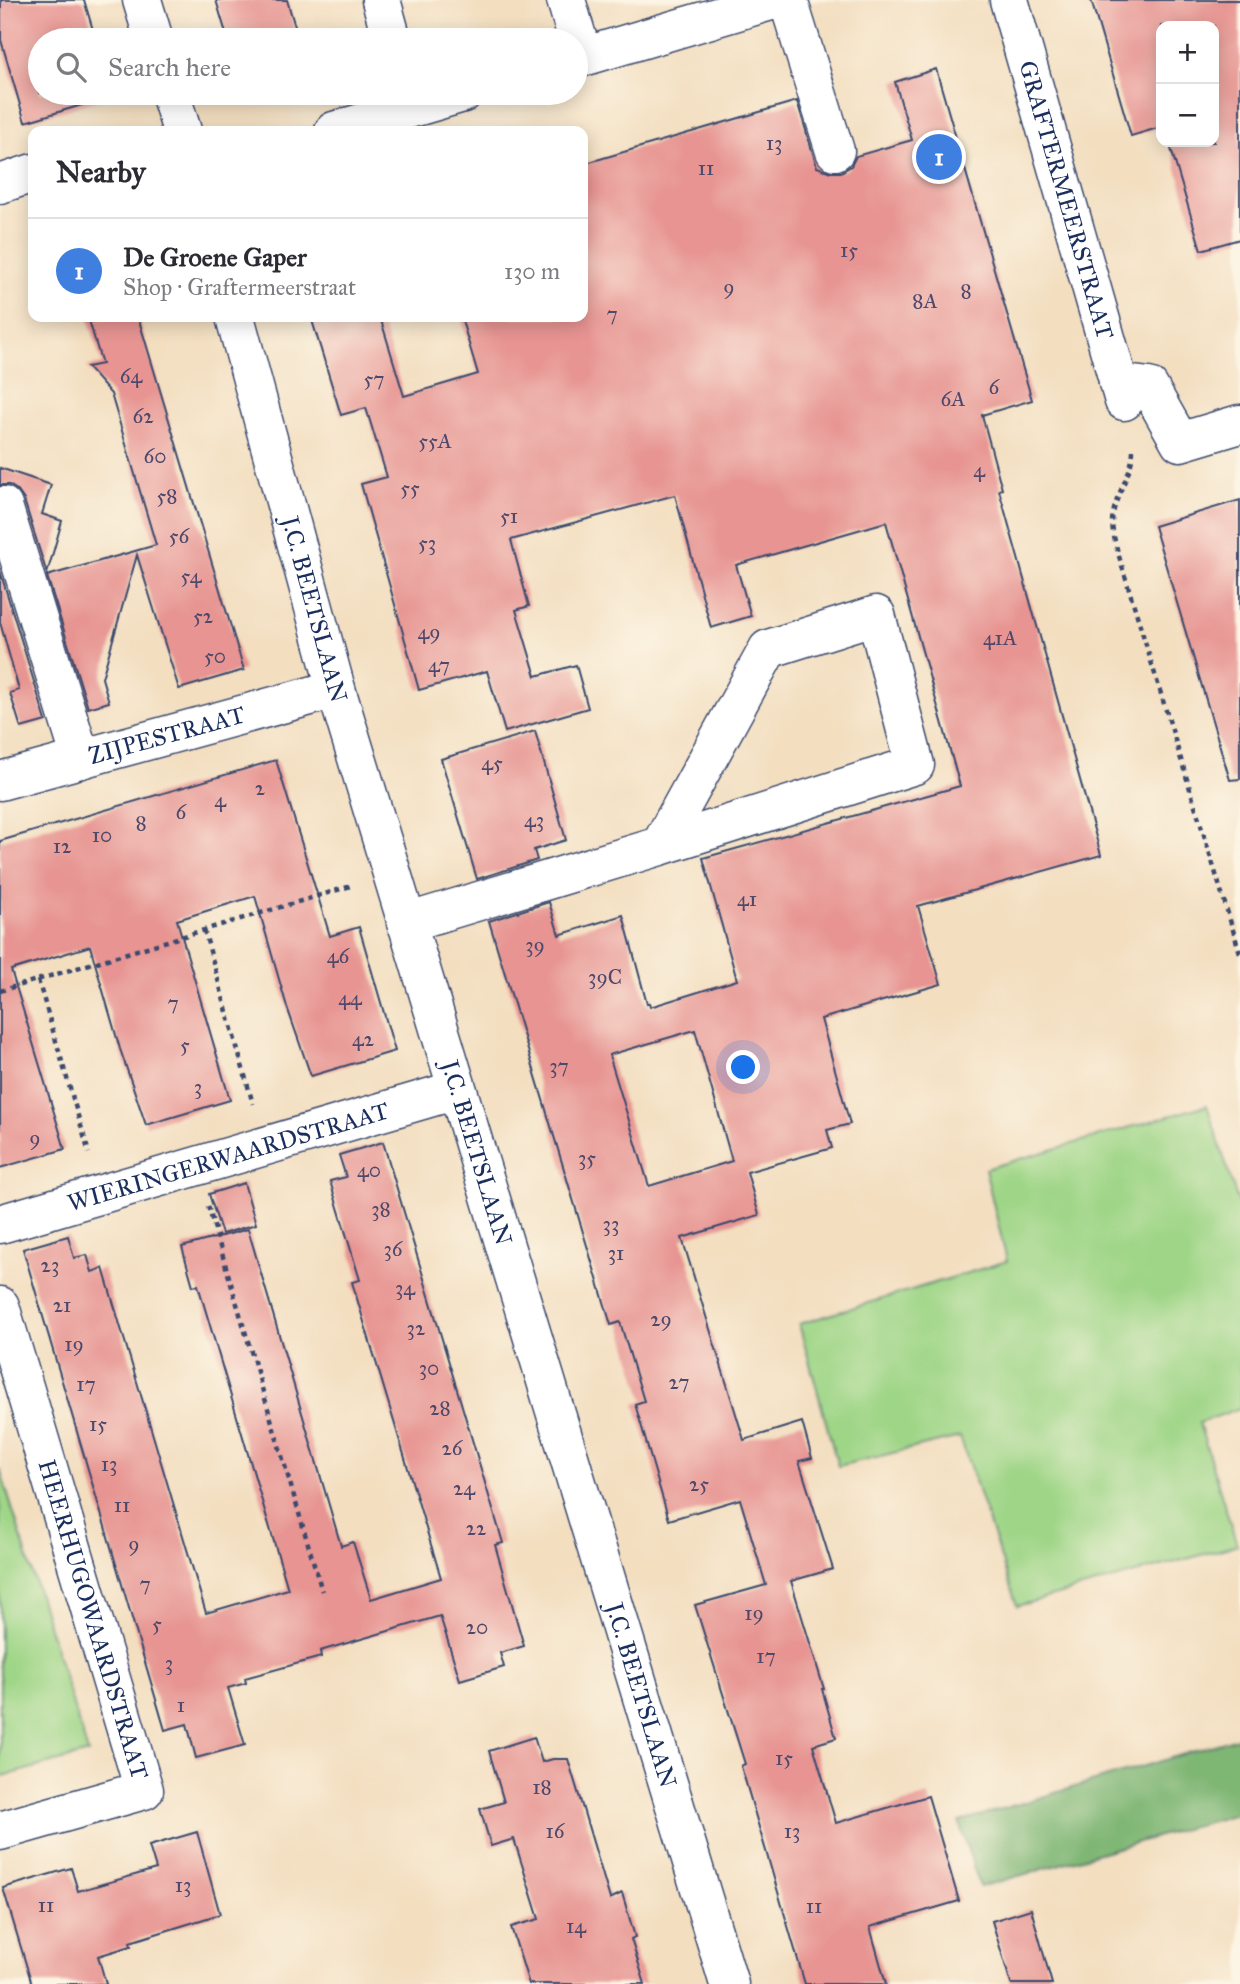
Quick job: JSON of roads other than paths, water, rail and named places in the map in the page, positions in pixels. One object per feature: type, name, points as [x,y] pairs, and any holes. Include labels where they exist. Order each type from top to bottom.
[{"type":"street","points":[[142,0],[150,28]]},
{"type":"street","points":[[381,0],[389,28]]},
{"type":"street","points":[[566,0],[572,28]]},
{"type":"street","points":[[588,55],[774,0]]},
{"type":"street","points":[[788,0],[835,152]]},
{"type":"street","name":"GRAFTERMEERSTRAAT","points":[[1009,0],[1121,392],[1149,387],[1180,442],[1240,424]]},
{"type":"street","points":[[354,126],[429,105]]},
{"type":"street","points":[[0,184],[28,175]]},
{"type":"street","name":"J.C. BEETSLAAN","points":[[236,322],[336,689],[729,1984]]},
{"type":"street","points":[[3,506],[81,759]]},
{"type":"street","points":[[406,923],[660,846],[915,765],[876,615],[768,649],[660,846]]},
{"type":"street","name":"ZIJPESTRAAT","points":[[0,781],[336,689]]},
{"type":"street","name":"WIERINGERWAARDSTRAAT","points":[[0,1224],[456,1090]]},
{"type":"street","name":"HEERHUGOWAARDSTRAAT","points":[[0,1306],[144,1790],[0,1831]]},
{"type":"place","name":"De Groene Gaper","points":[[939,157]]}]
